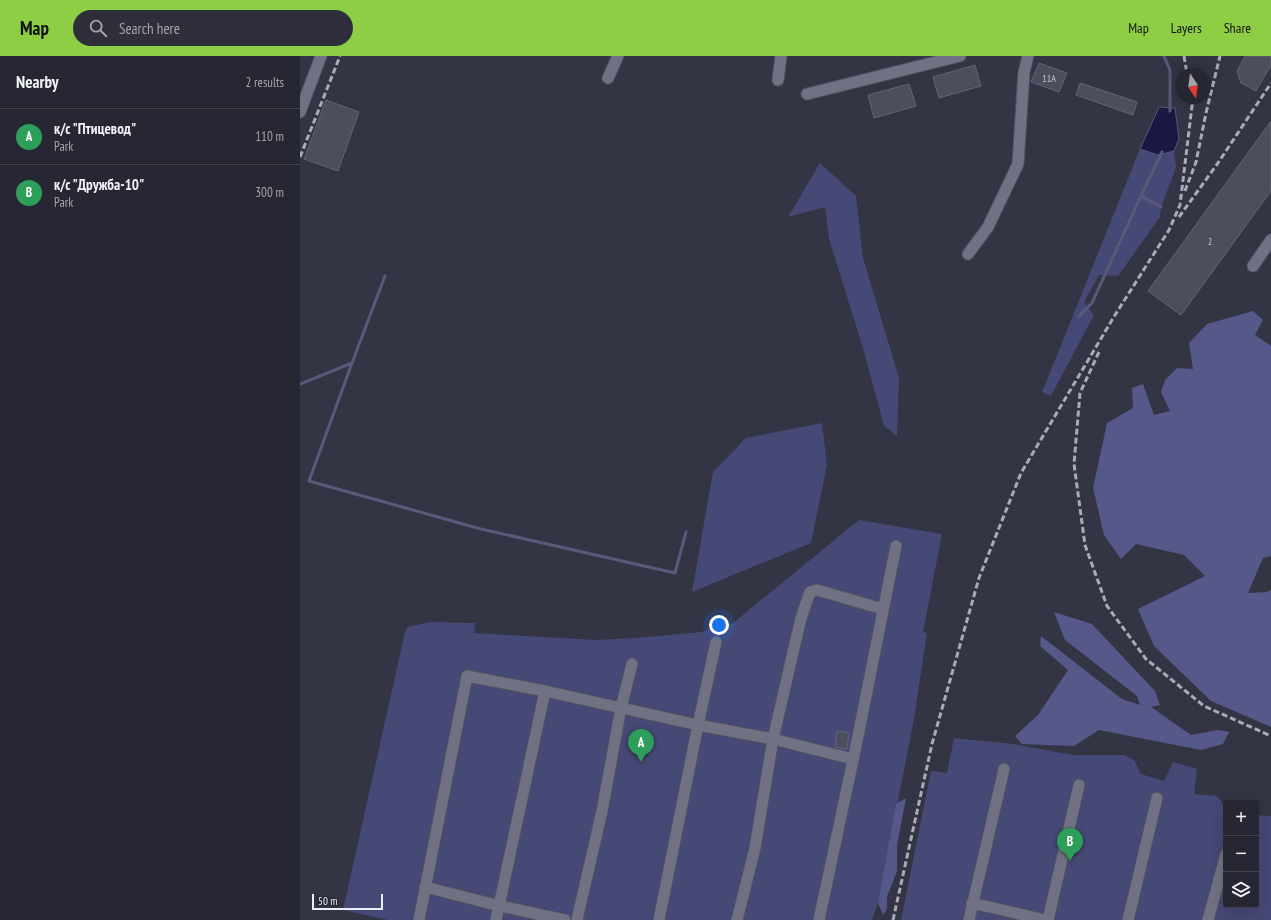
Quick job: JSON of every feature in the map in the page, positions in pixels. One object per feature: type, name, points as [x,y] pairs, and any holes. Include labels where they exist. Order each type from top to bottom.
[{"type":"lane","points":[[300,112],[321,56]]},
{"type":"lane","points":[[608,78],[618,56]]},
{"type":"lane","points":[[778,80],[781,56]]},
{"type":"lane","points":[[807,94],[960,56]]},
{"type":"lane","points":[[968,254],[988,228],[1018,164],[1024,72],[1028,56]]},
{"type":"lane","points":[[1253,266],[1271,240]]},
{"type":"lane","points":[[819,920],[896,546]]},
{"type":"lane","points":[[736,920],[755,848],[774,739],[801,618],[810,592],[817,590],[883,609]]},
{"type":"lane","points":[[659,920],[716,642]]},
{"type":"lane","points":[[577,920],[602,811],[621,708],[632,664]]},
{"type":"lane","points":[[419,920],[467,676],[545,691],[698,725],[774,739],[853,759]]},
{"type":"lane","points":[[496,920],[545,691]]},
{"type":"lane","points":[[969,920],[1004,769]]},
{"type":"lane","points":[[1048,920],[1079,785]]},
{"type":"lane","points":[[1128,920],[1156,798]]},
{"type":"lane","points":[[1208,920],[1223,865]]},
{"type":"lane","points":[[425,887],[500,906],[565,920]]},
{"type":"lane","points":[[972,903],[1045,920]]},
{"type":"shaded area","points":[[1159,107],[1175,108],[1179,139],[1174,151],[1158,155],[1140,149]]},
{"type":"shaded area","points":[[1140,149],[1158,155],[1174,151],[1176,168],[1161,207],[1160,217],[1118,276],[1099,275],[1084,302],[1094,315],[1051,396],[1042,392]]},
{"type":"shaded area","points":[[820,163],[856,196],[863,258],[899,378],[897,436],[884,426],[863,348],[829,239],[825,207],[788,217]]},
{"type":"shaded area","points":[[1253,311],[1263,320],[1255,335],[1271,346],[1271,556],[1263,558],[1248,593],[1267,592],[1271,590],[1271,727],[1211,701],[1154,646],[1138,609],[1205,576],[1184,555],[1136,544],[1121,559],[1104,535],[1093,488],[1107,423],[1133,408],[1132,388],[1143,384],[1154,415],[1170,411],[1161,392],[1165,380],[1177,368],[1193,369],[1189,343],[1207,324]]},
{"type":"shaded area","points":[[822,423],[827,465],[811,543],[692,592],[713,472],[746,438]]},
{"type":"shaded area","points":[[859,520],[942,534],[923,632],[927,633],[914,719],[878,903],[872,920],[388,920],[343,910],[405,632],[408,627],[430,622],[475,623],[474,633],[596,640],[701,632],[733,623]]},
{"type":"shaded area","points":[[1054,612],[1092,624],[1155,691],[1160,705],[1151,707],[1191,735],[1218,730],[1229,732],[1223,744],[1201,750],[1099,730],[1074,746],[1022,744],[1015,736],[1038,715],[1068,670],[1040,646],[1041,636],[1122,699],[1140,705],[1137,696],[1065,640]]},
{"type":"shaded area","points":[[954,738],[1013,744],[1073,755],[1124,755],[1134,760],[1141,774],[1164,781],[1173,762],[1197,769],[1194,794],[1217,796],[1223,804],[1223,908],[1259,908],[1259,815],[1271,816],[1271,920],[901,920],[931,771],[947,773]]},
{"type":"shaded area","points":[[906,798],[897,846],[897,871],[887,897],[887,909],[883,915],[878,903],[896,804]]},
{"type":"building","points":[[1245,56],[1271,56],[1271,65],[1256,91],[1241,83],[1237,71]]},
{"type":"building","points":[[1039,63],[1067,73],[1059,92],[1031,82]]},
{"type":"building","points":[[975,65],[981,86],[939,98],[933,77]]},
{"type":"building","points":[[1080,83],[1137,102],[1133,115],[1076,95]]},
{"type":"building","points":[[909,84],[916,106],[874,118],[868,95]]},
{"type":"building","points":[[326,100],[359,112],[338,171],[304,159]]},
{"type":"building","points":[[1271,121],[1271,191],[1181,315],[1148,291]]},
{"type":"building","points":[[837,731],[849,733],[847,749],[835,747]]},
{"type":"waterway","points":[[1164,56],[1170,70],[1170,111]]},
{"type":"waterway","points":[[1141,196],[1162,152]]},
{"type":"waterway","points":[[1078,317],[1092,303],[1141,196],[1161,207]]},
{"type":"waterway","points":[[300,384],[352,363],[385,276]]},
{"type":"waterway","points":[[352,363],[309,481],[481,529],[675,573],[686,532]]},
{"type":"railway","points":[[300,157],[340,56]]},
{"type":"railway","points":[[1184,56],[1186,68]]},
{"type":"railway","points":[[1185,191],[1196,162],[1220,56]]},
{"type":"railway","points":[[1179,217],[1218,163],[1271,83]]},
{"type":"railway","points":[[893,920],[932,744],[979,578],[1021,473],[1115,315],[1169,230],[1180,205],[1192,104]]},
{"type":"railway","points":[[1099,352],[1080,393],[1074,464],[1085,545],[1107,606],[1146,659],[1204,706],[1271,736]]},
{"type":"place","name":"к/с \"Птицевод\"","points":[[641,762]]},
{"type":"place","name":"к/с \"Дружба-10\"","points":[[1070,861]]}]
